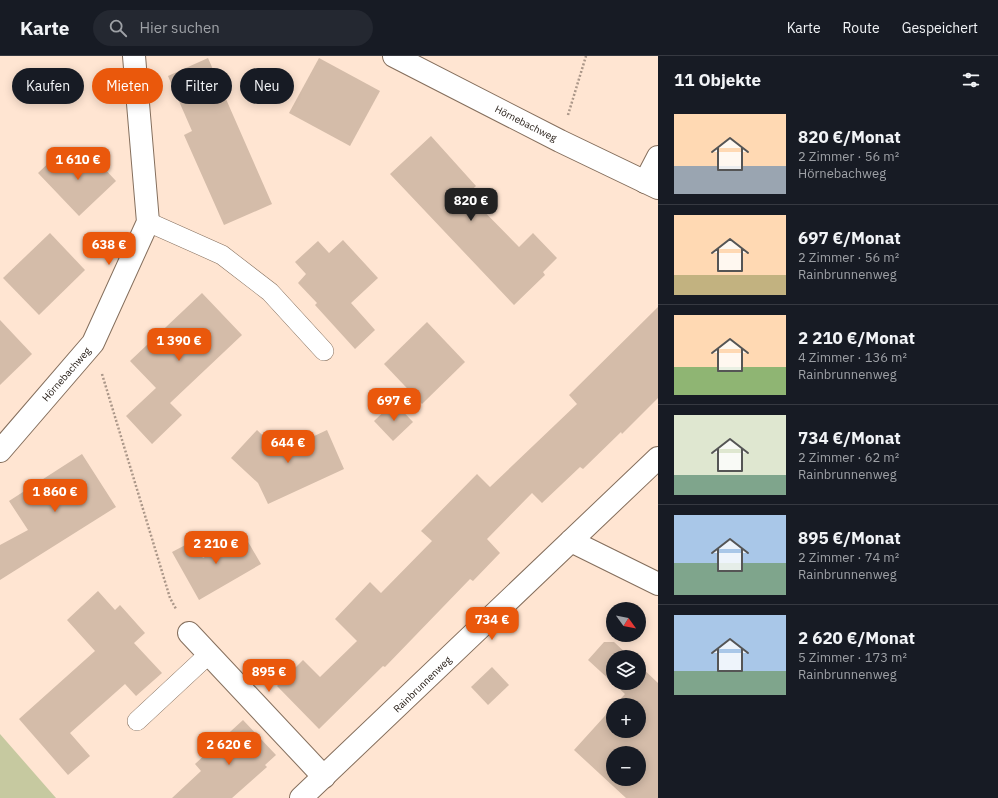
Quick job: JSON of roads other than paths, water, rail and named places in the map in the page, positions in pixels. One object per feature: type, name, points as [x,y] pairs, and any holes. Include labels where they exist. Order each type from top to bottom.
[{"type":"street","name":"Hörnebachweg","points":[[0,451],[93,343],[148,222],[134,56]]},
{"type":"street","name":"Hörnebachweg","points":[[394,56],[560,141],[651,185]]},
{"type":"street","points":[[651,185],[658,157]]},
{"type":"street","name":"Rainbrunnenweg","points":[[301,798],[658,458]]},
{"type":"street","points":[[571,541],[658,584]]},
{"type":"street","points":[[189,633],[324,777]]},
{"type":"lane","points":[[148,222],[222,256],[270,292],[324,350]]},
{"type":"lane","points":[[137,721],[208,654]]}]
